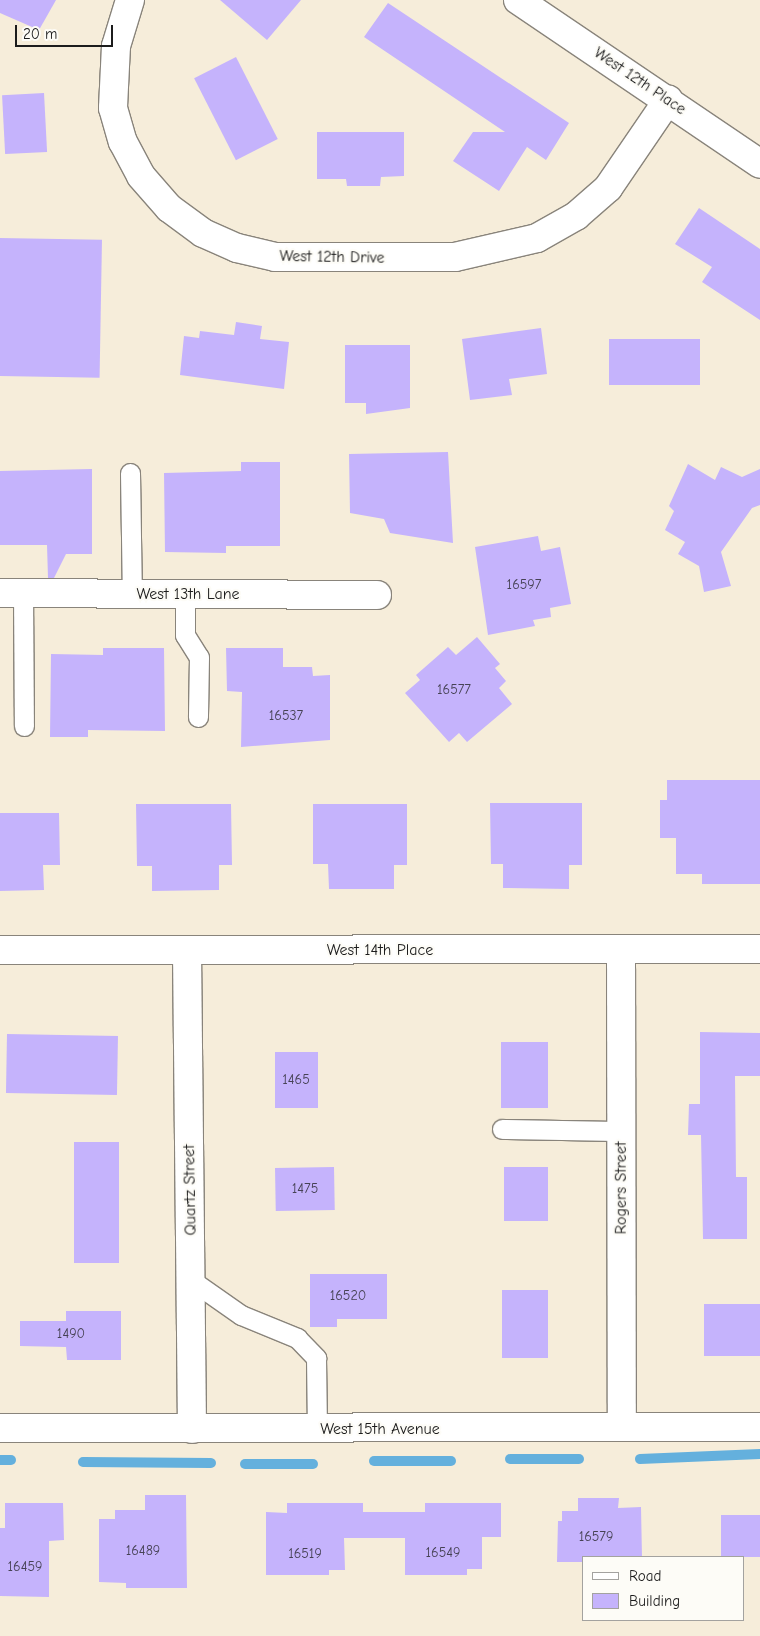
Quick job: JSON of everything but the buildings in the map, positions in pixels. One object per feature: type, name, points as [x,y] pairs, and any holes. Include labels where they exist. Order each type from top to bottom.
[{"type":"street","name":"West 12th Drive","points":[[130,0],[116,46],[113,108],[122,142],[141,176],[169,208],[203,233],[237,248],[275,257],[455,257],[538,238],[576,216],[608,188],[668,100]]},
{"type":"street","name":"West 12th Place","points":[[518,0],[760,164]]},
{"type":"street","name":"West 13th Lane","points":[[12,593],[377,595]]},
{"type":"street","name":"Rogers Street","points":[[621,949],[622,1428]]},
{"type":"street","name":"West 14th Place","points":[[0,950],[760,949]]},
{"type":"street","name":"Quartz Street","points":[[187,951],[192,1429]]},
{"type":"street","name":"West 15th Avenue","points":[[0,1428],[760,1428]]},
{"type":"lane","points":[[130,472],[132,594]]},
{"type":"lane","points":[[12,593],[24,726]]},
{"type":"lane","points":[[185,594],[185,635],[198,657],[198,717]]},
{"type":"lane","points":[[502,1129],[621,1131]]},
{"type":"lane","points":[[191,1280],[241,1315],[297,1338],[316,1358],[317,1429]]},
{"type":"waterway","points":[[640,1459],[760,1454]]},
{"type":"waterway","points":[[510,1459],[579,1459]]},
{"type":"waterway","points":[[0,1460],[11,1460]]},
{"type":"waterway","points":[[374,1461],[451,1461]]},
{"type":"waterway","points":[[83,1462],[211,1463]]},
{"type":"waterway","points":[[245,1464],[313,1464]]}]
